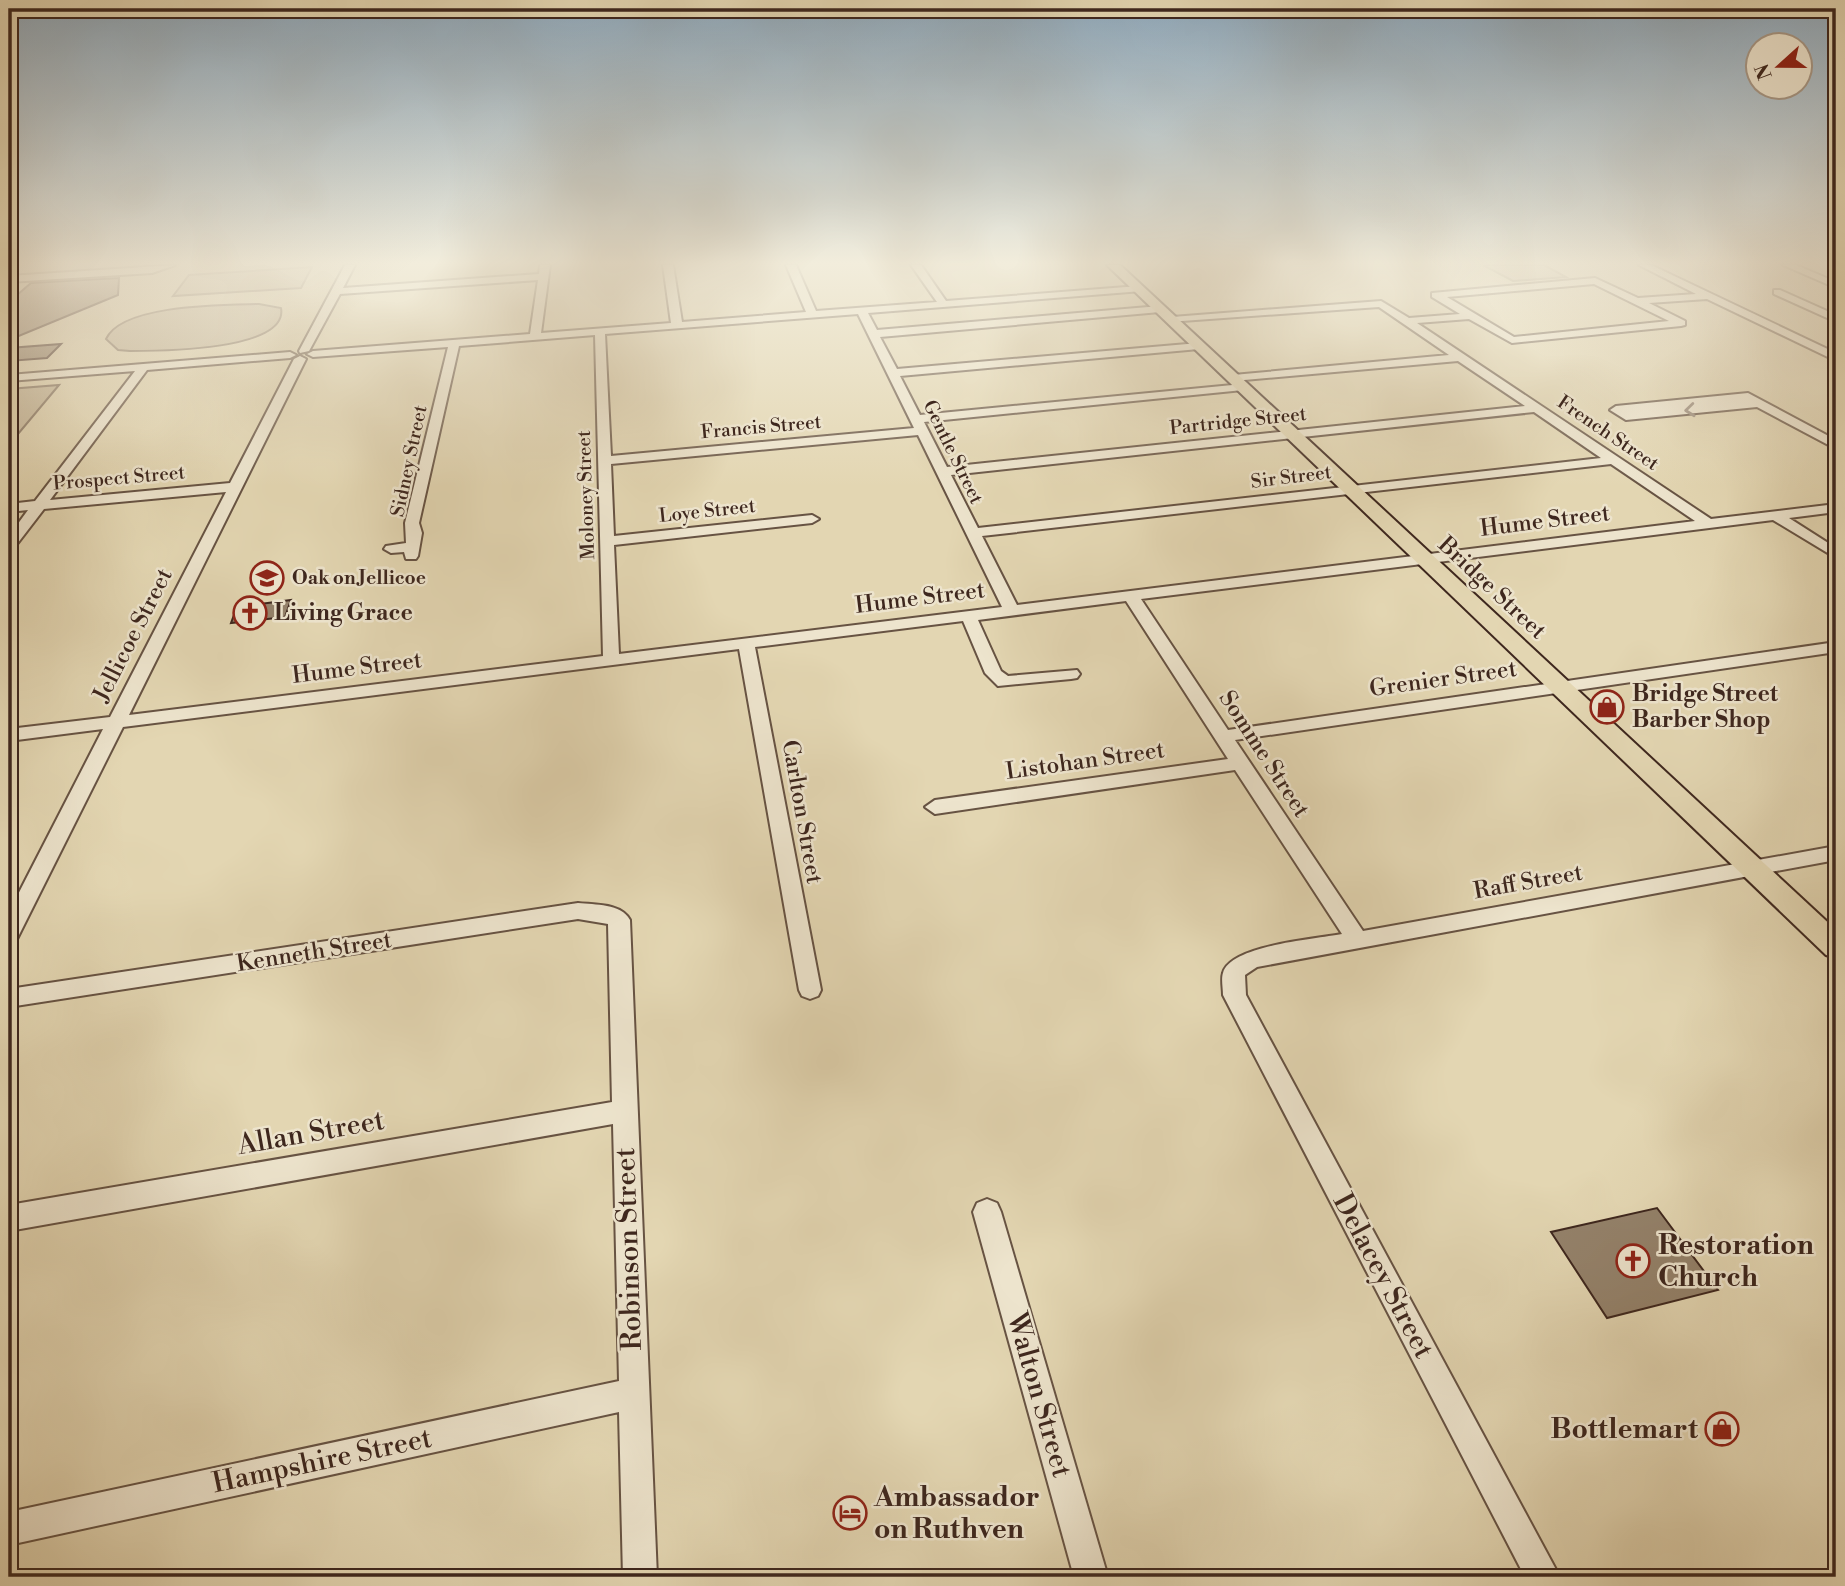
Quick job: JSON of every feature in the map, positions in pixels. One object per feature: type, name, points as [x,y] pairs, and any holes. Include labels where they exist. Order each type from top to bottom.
[{"type":"main road","name":"Bridge Street","points":[[1192,339],[1836,947]]},
{"type":"street","name":"Jellicoe Street","points":[[9,933],[233,486],[310,339]]},
{"type":"street","points":[[9,378],[501,339]]},
{"type":"street","name":"Moloney Street","points":[[600,339],[611,659]]},
{"type":"street","name":"Gentle Street","points":[[876,339],[1012,610]]},
{"type":"street","name":"French Street","points":[[1435,339],[1709,524]]},
{"type":"street","points":[[1798,339],[1836,357]]},
{"type":"street","name":"Sidney Street","points":[[391,549],[412,551],[412,523],[454,343]]},
{"type":"street","points":[[893,373],[1199,346]]},
{"type":"street","name":"Francis Street","points":[[604,461],[919,425],[1461,357]]},
{"type":"street","points":[[9,545],[144,367]]},
{"type":"street","points":[[1732,388],[1836,445]]},
{"type":"street","points":[[1753,400],[1626,416],[1616,410],[1753,400]]},
{"type":"street","name":"Partridge Street","points":[[942,472],[1538,408]]},
{"type":"street","name":"Sir Street","points":[[972,533],[1614,460]]},
{"type":"street","name":"Prospect Street","points":[[9,508],[233,486]]},
{"type":"street","name":"Hume Street","points":[[9,735],[1836,509]]},
{"type":"street","points":[[1776,516],[1836,554]]},
{"type":"street","name":"Loye Street","points":[[607,541],[812,519]]},
{"type":"street","name":"Somme Street","points":[[1130,595],[1357,940]]},
{"type":"street","points":[[968,615],[994,673],[1004,682],[1071,674]]},
{"type":"street","name":"Carlton Street","points":[[746,643],[810,990]]},
{"type":"street","name":"Grenier Street","points":[[1223,737],[1836,647]]},
{"type":"street","name":"Listohan Street","points":[[935,807],[1241,763]]},
{"type":"street","name":"Raff Street","points":[[1234,973],[1240,965],[1253,959],[1836,853]]},
{"type":"street","name":"Kenneth Street","points":[[9,998],[578,911],[607,914],[619,920]]},
{"type":"street","name":"Robinson Street","points":[[619,920],[639,1577]]},
{"type":"street","name":"Delacey Street","points":[[1234,973],[1236,995],[1543,1577]]},
{"type":"street","name":"Allan Street","points":[[9,1218],[623,1111]]},
{"type":"street","name":"Walton Street","points":[[987,1212],[1091,1577]]},
{"type":"street","name":"Hampshire Street","points":[[9,1529],[635,1393]]},
{"type":"shaded area","points":[[106,339],[249,339],[192,349],[118,350]]},
{"type":"shaded area","points":[[59,385],[18,434],[9,435],[9,389]]},
{"type":"building","points":[[61,344],[47,358],[9,361],[9,348]]},
{"type":"building","name":"Living Grace","points":[[291,600],[285,617],[231,623],[237,607]]},
{"type":"building","name":"Restoration Church","points":[[1657,1208],[1718,1290],[1607,1318],[1551,1232]]},
{"type":"place","name":"Oak on Jellicoe","points":[[267,578]]},
{"type":"place","name":"Living Grace","points":[[250,613]]},
{"type":"place","name":"Bridge Street Barber Shop","points":[[1607,707]]},
{"type":"place","name":"Restoration Church","points":[[1633,1261]]},
{"type":"place","name":"Bottlemart","points":[[1722,1429]]},
{"type":"place","name":"Ambassador on Ruthven","points":[[850,1513]]}]
